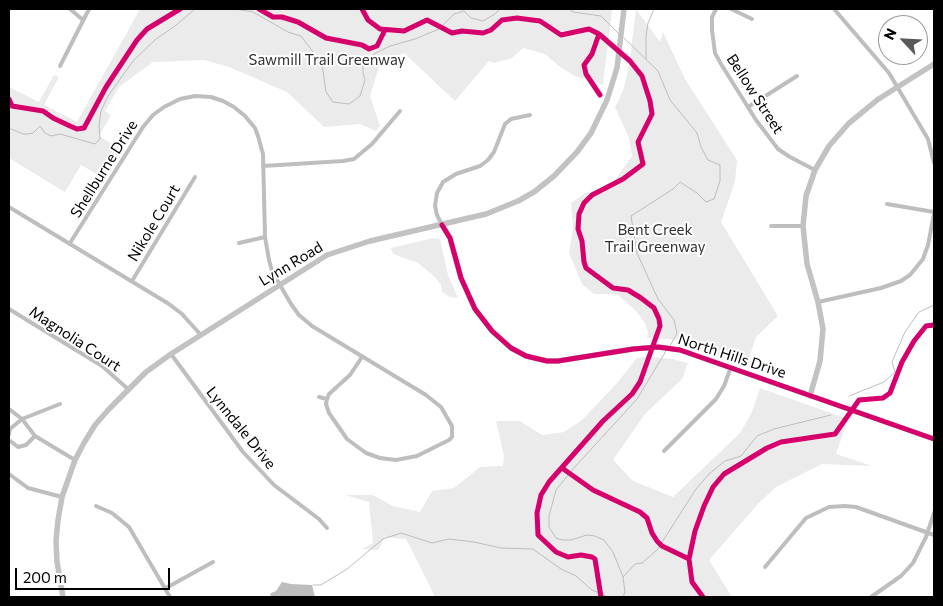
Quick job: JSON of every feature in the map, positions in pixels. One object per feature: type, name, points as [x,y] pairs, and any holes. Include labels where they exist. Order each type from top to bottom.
[{"type":"main road","name":"Lynn Road","points":[[63,597],[56,541],[62,497],[75,460],[95,425],[128,389],[171,354],[200,334],[327,255],[370,241],[486,214],[534,192],[554,176],[577,152],[591,133],[607,100],[617,68],[624,9]]},
{"type":"main road","points":[[810,396],[817,375],[823,329],[808,264],[803,226],[806,196],[815,170],[828,146],[848,123],[934,64]]},
{"type":"main road","name":"North Hills Drive","points":[[442,225],[450,238],[461,278],[475,309],[492,331],[522,355],[540,360],[558,361],[633,349],[668,348],[680,350],[934,439]]},
{"type":"street","points":[[70,9],[83,20]]},
{"type":"street","points":[[60,66],[89,9]]},
{"type":"street","name":"Bellow Street","points":[[716,9],[712,17],[716,53],[748,107],[778,149],[790,158],[815,170]]},
{"type":"street","points":[[731,9],[752,19]]},
{"type":"street","points":[[834,9],[877,57],[898,87],[928,140],[934,163]]},
{"type":"street","points":[[748,107],[797,76]]},
{"type":"street","name":"Shellburne Drive","points":[[70,243],[143,127],[164,106],[180,99],[195,96],[211,97],[234,107],[255,128],[261,145],[265,236],[272,271],[291,304],[303,320],[430,398],[441,407],[451,422],[452,437]]},
{"type":"street","points":[[263,166],[354,159],[372,144],[400,112]]},
{"type":"street","points":[[442,225],[435,206],[437,193],[443,182],[456,174],[480,166],[488,160],[494,152],[505,124],[511,119],[530,115]]},
{"type":"street","name":"Nikole Court","points":[[132,281],[195,177]]},
{"type":"street","points":[[818,302],[881,288],[901,281],[910,275],[923,260],[934,213],[887,204]]},
{"type":"street","points":[[9,207],[132,281],[182,314],[200,334]]},
{"type":"street","points":[[771,226],[803,226]]},
{"type":"street","points":[[239,243],[265,236]]},
{"type":"street","name":"Magnolia Court","points":[[9,309],[102,366],[128,389]]},
{"type":"street","name":"Lynndale Drive","points":[[171,354],[243,452],[274,485],[319,518],[327,528]]},
{"type":"street","points":[[362,357],[350,375],[329,394],[327,399],[327,409],[343,434],[360,450],[373,456],[388,459],[406,459],[446,443],[452,437],[458,439]]},
{"type":"street","points":[[664,451],[716,400],[732,367]]},
{"type":"street","points":[[319,397],[327,399]]},
{"type":"street","points":[[9,434],[10,430],[22,419],[60,404]]},
{"type":"street","points":[[9,409],[22,419],[35,436],[75,460]]},
{"type":"street","points":[[9,440],[18,447],[26,445],[35,436]]},
{"type":"street","points":[[9,474],[28,488],[62,497]]},
{"type":"street","points":[[96,506],[112,513],[125,522],[134,534],[170,597]]},
{"type":"street","points":[[765,567],[806,518],[829,507],[856,507],[934,535]]},
{"type":"street","points":[[871,597],[907,570],[919,553],[934,513]]},
{"type":"street","points":[[166,588],[214,562]]},
{"type":"green space","name":"Sawmill Trail Greenway","points":[[140,9],[612,10],[603,85],[575,76],[560,67],[545,54],[523,48],[512,58],[494,63],[489,61],[455,101],[404,53],[379,67],[370,96],[380,126],[376,131],[360,124],[324,127],[287,92],[229,67],[204,60],[153,62],[119,87],[105,111],[111,115],[99,136],[122,150],[104,178],[81,165],[65,192],[9,158],[9,87],[39,102],[54,75],[59,77],[44,105],[77,122]]},
{"type":"green space","name":"Bent Creek Trail Greenway","points":[[636,9],[660,42],[663,32],[685,79],[737,160],[735,182],[721,222],[778,316],[756,337],[747,364],[678,340],[647,338],[648,333],[645,323],[636,311],[617,294],[594,294],[582,284],[569,253],[573,228],[571,203],[585,193],[610,187],[632,156],[629,138],[615,107],[623,91],[629,66]]},
{"type":"green space","points":[[433,238],[440,239],[448,275],[458,298],[450,297],[442,292],[441,285],[435,277],[418,263],[393,254],[391,248]]},
{"type":"green space","points":[[637,358],[673,359],[688,363],[682,379],[645,414],[613,460],[633,481],[673,497],[740,433],[752,412],[760,388],[848,419],[836,454],[872,466],[822,464],[776,487],[758,504],[709,560],[732,597],[435,597],[406,539],[385,537],[378,550],[362,549],[373,543],[369,502],[345,495],[373,495],[393,506],[420,512],[432,491],[454,488],[480,467],[503,466],[504,456],[496,421],[520,421],[542,435],[564,432],[582,420],[617,383]]},
{"type":"shaded area","points":[[282,582],[312,585],[315,597],[270,597],[271,593],[276,591]]},
{"type":"waterway","points":[[9,128],[23,134],[28,134],[33,133],[40,126],[45,133],[51,136],[60,134],[95,144],[100,139],[101,111],[108,96],[133,61],[156,39],[195,9]]},
{"type":"waterway","points":[[235,9],[253,12],[288,32],[301,36],[322,64],[326,92],[333,102],[349,104],[360,96],[365,80],[363,64],[374,54],[390,46],[415,39],[439,29],[454,14],[464,11],[471,18],[483,21],[500,9]]},
{"type":"waterway","points":[[569,9],[573,12],[601,16],[619,34]]},
{"type":"waterway","points":[[646,59],[648,23],[654,9]]},
{"type":"waterway","points":[[624,38],[658,71],[670,100],[697,133],[701,147],[708,160],[720,165],[720,181],[714,199],[706,202],[697,193],[680,182],[673,189],[631,216],[637,253],[658,299],[674,320],[677,333],[670,346]]},
{"type":"waterway","points":[[849,396],[884,382],[895,372],[892,362],[905,332],[919,312],[934,305]]},
{"type":"waterway","points":[[623,597],[625,592],[623,577],[613,552],[604,540],[587,535],[571,540],[556,538],[549,527],[549,516],[556,490],[637,399],[666,351]]},
{"type":"waterway","points":[[623,577],[635,564],[642,563],[657,550],[696,489],[710,473],[725,461],[741,456],[757,436],[774,429],[831,415]]},
{"type":"waterway","points":[[313,585],[321,585],[347,569],[383,539],[401,533],[432,543],[449,539],[501,548],[533,549],[561,569],[576,576],[592,590],[608,597]]},
{"type":"cycle path","points":[[9,99],[12,106],[43,111],[53,118],[77,129],[84,128],[106,87],[137,40],[147,29],[180,9]]},
{"type":"cycle path","points":[[259,9],[273,17],[282,17],[298,22],[326,38],[362,45],[369,49],[377,46],[385,30]]},
{"type":"cycle path","points":[[362,9],[368,20],[380,29],[404,31],[427,20],[452,33],[462,31],[483,33],[491,30],[502,20],[517,18],[540,21],[561,35],[589,29],[599,34],[630,61],[642,76],[652,114],[638,142],[643,164],[623,179],[592,195],[584,203],[579,214],[578,229],[582,241],[586,268],[613,288],[628,290],[654,308],[660,326],[640,382],[632,394],[603,421],[549,482],[541,495],[537,513],[538,535],[556,552],[568,557],[581,555],[595,559],[601,597]]},
{"type":"cycle path","points":[[599,34],[592,54],[584,65],[586,74],[600,95]]},
{"type":"cycle path","points":[[442,225],[450,238],[461,278],[475,309],[492,331],[511,348],[526,356],[547,361],[558,361],[633,349],[658,347],[680,350],[934,439]]},
{"type":"cycle path","points":[[703,597],[692,582],[689,559],[695,531],[704,506],[713,487],[724,474],[767,448],[781,442],[835,434],[859,400],[883,398],[890,393],[902,362],[914,341],[926,326],[934,325]]},
{"type":"cycle path","points":[[562,468],[593,490],[640,512],[647,518],[652,533],[662,546],[689,559]]}]
